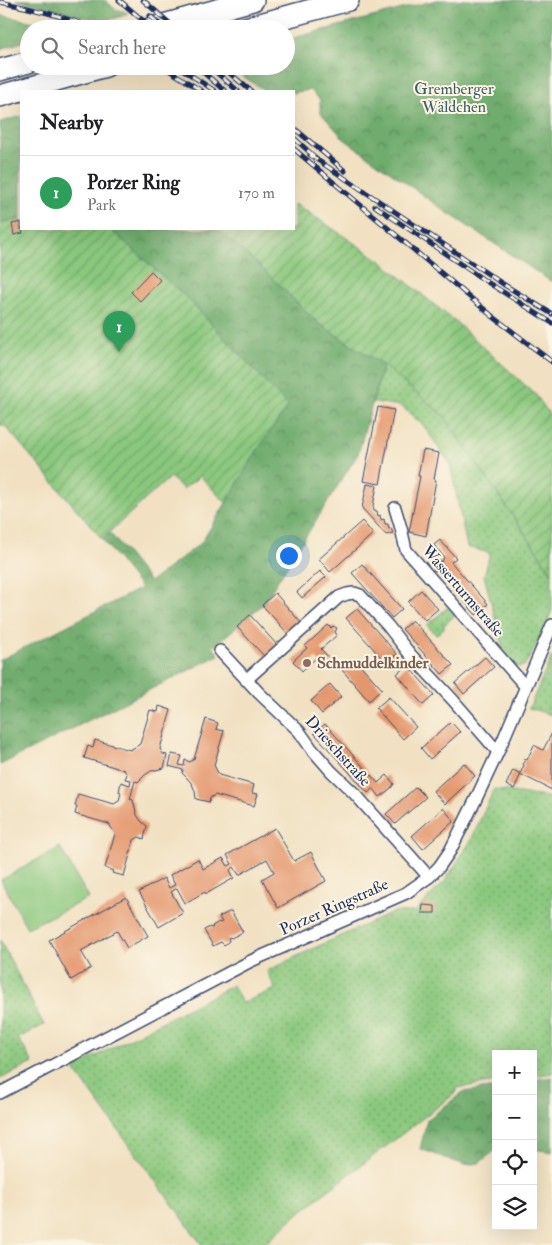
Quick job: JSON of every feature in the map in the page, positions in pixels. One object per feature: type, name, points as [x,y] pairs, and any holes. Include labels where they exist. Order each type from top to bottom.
[{"type":"highway","points":[[181,20],[253,0]]},
{"type":"highway","points":[[275,20],[348,0]]},
{"type":"highway","points":[[0,70],[20,64]]},
{"type":"highway","points":[[21,90],[74,75]]},
{"type":"highway","points":[[0,96],[20,90]]},
{"type":"street","name":"Wasserturmstraße","points":[[395,508],[406,550],[526,686]]},
{"type":"street","points":[[246,680],[339,597],[354,593],[367,602],[408,652],[498,752]]},
{"type":"street","name":"Porzer Ringstraße","points":[[0,1093],[251,962],[406,893],[429,877],[450,851],[475,802],[552,625]]},
{"type":"street","name":"Drieschstraße","points":[[220,650],[246,680],[299,731],[331,771],[355,794],[429,877]]},
{"type":"green space","points":[[16,0],[105,0],[115,9],[127,12],[127,15],[108,20],[94,20]]},
{"type":"green space","name":"Gremberger Wäldchen","points":[[436,0],[552,0],[552,282],[448,213],[344,139],[320,112],[320,100],[310,90],[295,93],[295,90],[264,90],[241,75],[295,75],[295,38]]},
{"type":"green space","points":[[0,15],[24,20],[20,20],[20,43],[0,49]]},
{"type":"green space","points":[[20,116],[20,219],[0,223],[0,122]]},
{"type":"green space","points":[[295,205],[381,261],[458,324],[536,395],[552,418],[552,573],[445,417],[383,365],[318,323],[260,266],[218,230],[295,230]]},
{"type":"green space","points":[[20,219],[20,230],[111,230],[188,299],[288,406],[258,449],[226,503],[200,476],[183,489],[170,477],[102,539],[5,426],[0,425],[0,223]]},
{"type":"green space","points":[[111,230],[218,230],[260,266],[318,323],[383,365],[358,454],[263,604],[213,647],[219,655],[0,765],[0,660],[141,588],[102,539],[110,533],[150,582],[201,543],[258,449],[287,406],[188,299]]},
{"type":"green space","points":[[383,365],[445,417],[552,573],[552,610],[541,639],[524,666],[513,665],[505,655],[484,576],[490,553],[467,547],[450,464],[423,425],[401,406],[373,402]]},
{"type":"green space","points":[[448,607],[455,615],[436,635],[427,625]]},
{"type":"green space","points":[[552,656],[552,715],[529,708]]},
{"type":"green space","points":[[494,789],[552,798],[552,1073],[537,1075],[537,1050],[492,1050],[492,1083],[457,1088],[457,1092],[295,1216],[264,1245],[202,1245],[73,1068],[233,985],[242,1003],[275,989],[267,971],[394,912],[415,912],[445,881],[470,842]]},
{"type":"green space","points":[[60,847],[89,898],[27,928],[1,880]]},
{"type":"green space","points":[[0,940],[44,1025],[18,1038],[33,1063],[0,1079]]},
{"type":"green space","points":[[552,1077],[552,1152],[537,1150],[537,1079]]},
{"type":"green space","points":[[492,1088],[492,1153],[479,1163],[465,1165],[420,1149],[427,1120],[463,1092]]},
{"type":"building","points":[[20,222],[20,230],[22,230],[23,233],[14,235],[12,224]]},
{"type":"building","points":[[151,271],[160,280],[140,301],[131,292]]},
{"type":"building","points":[[378,407],[394,410],[380,484],[363,481]]},
{"type":"building","points":[[423,450],[439,453],[426,536],[409,532]]},
{"type":"building","points":[[367,484],[377,486],[373,506],[374,511],[377,511],[381,520],[384,519],[385,524],[388,524],[389,529],[391,528],[393,533],[386,535],[362,508]]},
{"type":"building","points":[[362,521],[373,534],[330,572],[319,559]]},
{"type":"building","points":[[440,540],[456,558],[451,562],[488,604],[476,615],[440,572],[433,570],[435,565],[438,566],[439,561],[442,562],[444,557],[434,545]]},
{"type":"building","points":[[362,564],[402,609],[392,618],[352,573]]},
{"type":"building","points":[[320,571],[326,577],[302,598],[297,592]]},
{"type":"building","points":[[421,590],[438,609],[425,620],[408,602]]},
{"type":"building","points":[[275,593],[302,624],[290,636],[262,605]]},
{"type":"building","points":[[357,609],[397,654],[386,663],[346,618]]},
{"type":"building","points":[[250,615],[278,646],[265,657],[237,627]]},
{"type":"building","points":[[412,620],[453,665],[442,674],[402,629]]},
{"type":"building","points":[[328,625],[331,628],[333,626],[337,628],[335,632],[337,635],[321,649],[332,661],[325,668],[316,658],[302,671],[293,661],[307,648],[305,646]]},
{"type":"building","points":[[485,657],[494,667],[464,694],[455,683]]},
{"type":"building","points":[[355,659],[382,689],[369,701],[342,670]]},
{"type":"building","points":[[407,665],[434,695],[423,705],[397,674]]},
{"type":"building","points":[[330,684],[341,697],[322,714],[311,701]]},
{"type":"building","points":[[389,697],[416,727],[403,739],[376,708]]},
{"type":"building","points":[[159,706],[171,710],[160,749],[163,754],[167,755],[164,768],[151,771],[138,782],[135,781],[130,799],[133,800],[137,815],[147,826],[144,839],[139,837],[134,840],[124,876],[112,873],[113,871],[105,868],[115,834],[109,824],[75,814],[77,806],[75,806],[78,794],[114,804],[119,801],[121,782],[130,785],[131,780],[125,779],[127,774],[124,770],[84,758],[88,746],[93,748],[95,740],[130,750],[140,744],[150,710],[158,712]]},
{"type":"building","points":[[206,719],[218,723],[216,729],[224,731],[214,765],[219,775],[254,785],[252,793],[258,794],[254,806],[215,795],[210,798],[209,802],[196,799],[192,784],[182,773],[183,770],[169,766],[172,754],[182,756],[179,765],[184,766],[185,760],[190,762],[194,759]]},
{"type":"building","points":[[451,722],[460,732],[430,759],[421,748]]},
{"type":"building","points":[[325,724],[378,783],[387,775],[394,784],[391,788],[380,797],[373,788],[368,793],[314,733]]},
{"type":"building","points":[[552,733],[552,790],[520,774],[525,759],[527,760],[534,745],[543,750]]},
{"type":"building","points":[[464,763],[475,776],[445,804],[433,791]]},
{"type":"building","points":[[513,770],[521,774],[514,789],[506,785]]},
{"type":"building","points":[[416,787],[426,797],[395,824],[386,814]]},
{"type":"building","points":[[443,808],[454,821],[423,849],[412,836]]},
{"type":"building","points":[[275,828],[294,861],[311,852],[326,881],[278,908],[262,879],[274,872],[267,859],[239,875],[234,867],[230,870],[234,878],[206,894],[205,892],[185,903],[177,888],[171,892],[183,913],[159,927],[139,892],[164,878],[169,888],[175,885],[170,875],[198,859],[203,869],[223,858],[228,866],[232,864],[227,855]]},
{"type":"building","points":[[126,897],[148,936],[127,948],[117,931],[81,951],[91,968],[71,980],[49,940]]},
{"type":"building","points":[[423,905],[435,906],[435,913],[422,913]]},
{"type":"building","points":[[231,911],[243,932],[228,938],[229,941],[224,945],[221,942],[213,946],[204,930],[222,922],[219,917]]},
{"type":"railway","points":[[119,0],[142,20]]},
{"type":"railway","points":[[143,0],[166,20]]},
{"type":"railway","points":[[0,2],[69,20]]},
{"type":"railway","points":[[150,16],[155,20]]},
{"type":"railway","points":[[176,75],[200,90]]},
{"type":"railway","points":[[191,75],[213,90]]},
{"type":"railway","points":[[206,75],[224,90]]},
{"type":"railway","points":[[219,75],[237,90]]},
{"type":"railway","points":[[232,75],[250,90]]},
{"type":"railway","points":[[295,129],[345,171]]},
{"type":"railway","points":[[295,139],[316,158]]},
{"type":"railway","points":[[295,150],[491,315],[552,362]]},
{"type":"railway","points":[[310,155],[503,284],[552,314]]},
{"type":"railway","points":[[375,206],[484,280],[552,323]]},
{"type":"place","name":"Porzer Ring","points":[[119,352]]},
{"type":"place","name":"Schmuddelkinder","points":[[307,663]]}]
